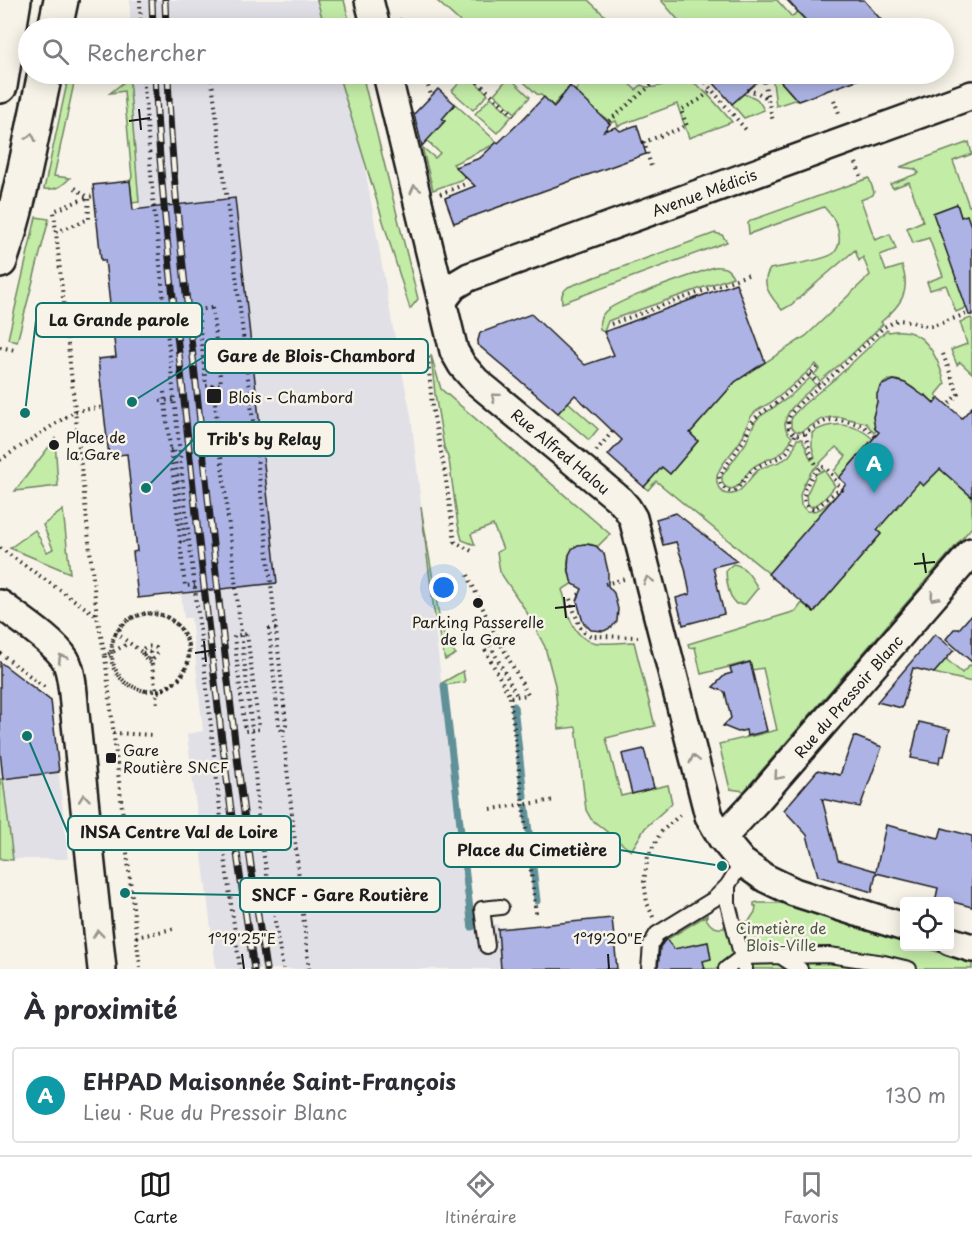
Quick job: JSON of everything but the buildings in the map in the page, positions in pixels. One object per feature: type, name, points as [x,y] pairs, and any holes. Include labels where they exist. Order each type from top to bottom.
[{"type":"main road","points":[[0,86],[14,0]]},
{"type":"main road","points":[[57,18],[61,0]]},
{"type":"main road","points":[[0,261],[19,194],[43,84]]},
{"type":"street","points":[[369,0],[374,18]]},
{"type":"street","name":"Rue Alfred Halou","points":[[389,84],[454,351],[462,365],[476,381],[620,500],[633,518],[709,816],[722,838],[742,862],[765,878],[794,892],[900,926]]},
{"type":"street","name":"Avenue Médicis","points":[[443,300],[454,286],[469,277],[972,95]]},
{"type":"street","name":"Rue du Pressoir Blanc","points":[[722,838],[972,552]]},
{"type":"street","points":[[0,604],[55,646],[66,660],[75,714],[102,969]]},
{"type":"street","points":[[954,942],[972,948]]},
{"type":"lane","points":[[649,969],[651,944],[657,933],[714,899],[729,885],[742,862]]},
{"type":"lane","points":[[729,885],[728,904],[743,963]]},
{"type":"lane","points":[[487,946],[482,909],[501,907]]},
{"type":"lane","points":[[726,969],[743,963],[780,956],[829,955],[909,969]]},
{"type":"lane","points":[[780,956],[800,969]]},
{"type":"path","points":[[141,0],[141,18]]},
{"type":"path","points":[[144,84],[153,198],[175,400],[185,542],[180,542]]},
{"type":"path","points":[[212,84],[276,629],[286,724],[283,732],[309,969]]},
{"type":"path","points":[[426,84],[431,95]]},
{"type":"path","points":[[480,84],[516,117]]},
{"type":"path","points":[[609,121],[652,84]]},
{"type":"path","points":[[707,84],[747,131]]},
{"type":"path","points":[[765,84],[773,122]]},
{"type":"path","points":[[651,166],[644,142],[687,126],[681,110],[712,90]]},
{"type":"path","points":[[747,90],[768,98]]},
{"type":"path","points":[[441,201],[438,195],[468,183]]},
{"type":"path","points":[[75,188],[88,197]]},
{"type":"path","points":[[95,196],[54,211],[97,616],[105,656],[140,969]]},
{"type":"path","points":[[56,232],[89,219],[88,197]]},
{"type":"path","points":[[612,324],[750,274]]},
{"type":"path","points":[[213,308],[221,384],[213,385],[206,386],[198,310],[213,308]]},
{"type":"path","points":[[795,435],[789,428],[788,421],[791,412],[885,327],[898,320],[933,326],[969,313]]},
{"type":"path","points":[[428,346],[432,407],[444,466],[455,542],[475,553]]},
{"type":"path","points":[[0,347],[15,350]]},
{"type":"path","points":[[943,354],[958,394],[948,405]]},
{"type":"path","points":[[795,435],[789,451],[756,468],[736,490],[730,491],[720,483],[719,476],[744,440],[751,423],[818,367]]},
{"type":"path","points":[[810,374],[820,386]]},
{"type":"path","points":[[213,385],[252,730],[259,828],[283,969]]},
{"type":"path","points":[[164,392],[163,401],[185,586],[195,585]]},
{"type":"path","points":[[163,401],[175,400]]},
{"type":"path","points":[[0,460],[75,411],[104,407]]},
{"type":"path","points":[[795,435],[805,434],[828,420],[835,420],[865,427],[875,436]]},
{"type":"path","points":[[599,448],[613,431]]},
{"type":"path","points":[[805,434],[811,455],[818,468]]},
{"type":"path","points":[[170,450],[174,449],[195,585],[227,874],[240,969]]},
{"type":"path","points":[[826,467],[842,490],[834,492],[813,509],[804,503],[803,496],[812,475],[818,468],[826,467]]},
{"type":"path","points":[[0,548],[97,616]]},
{"type":"path","points":[[468,575],[488,620],[528,695],[510,697]]},
{"type":"path","points":[[605,584],[626,579]]},
{"type":"path","points":[[570,599],[579,625],[591,636],[663,636]]},
{"type":"path","points":[[163,689],[145,691],[127,684],[115,669],[111,651],[116,633],[129,619],[147,613],[165,616],[180,627],[189,644],[188,663],[179,679]]},
{"type":"path","points":[[276,629],[269,629],[269,635],[279,726],[283,732]]},
{"type":"path","points":[[116,633],[147,658],[155,658],[156,648],[149,645],[144,648],[147,658],[156,693],[157,706]]},
{"type":"path","points":[[247,634],[259,729],[252,730],[245,731],[234,636],[241,637],[247,634]]},
{"type":"path","points":[[105,656],[129,643]]},
{"type":"path","points":[[171,684],[179,679],[188,663],[189,644]]},
{"type":"path","points":[[490,645],[517,696]]},
{"type":"path","points":[[484,648],[510,697],[536,914]]},
{"type":"path","points":[[147,658],[150,652],[147,658]]},
{"type":"path","points":[[156,693],[179,679],[188,663]]},
{"type":"path","points":[[113,733],[153,735]]},
{"type":"path","points":[[491,809],[556,800]]},
{"type":"path","points":[[657,933],[647,903],[644,881],[648,856],[661,832],[683,812],[681,806]]},
{"type":"path","points":[[136,937],[177,928]]},
{"type":"shaded area","points":[[130,0],[317,0],[322,18],[130,18]]},
{"type":"shaded area","points":[[130,84],[341,84],[363,156],[393,328],[411,415],[469,927],[498,924],[501,969],[216,969],[187,734],[203,731],[191,618],[184,618],[181,594],[138,598],[133,552],[137,551],[127,454],[108,456],[98,359],[116,357],[105,259],[101,260],[96,214],[139,209]]},
{"type":"shaded area","points":[[0,662],[51,701],[68,859],[0,859]]},
{"type":"green space","points":[[317,0],[344,0],[348,18],[322,18]]},
{"type":"green space","points":[[436,0],[588,0],[607,18],[456,18]]},
{"type":"green space","points":[[661,0],[777,0],[792,17],[797,12],[803,18],[676,18]]},
{"type":"green space","points":[[67,84],[74,84],[54,176],[70,178],[58,187],[44,189]]},
{"type":"green space","points":[[121,84],[130,84],[139,202],[132,203],[130,181],[132,177],[124,91],[110,93]]},
{"type":"green space","points":[[341,84],[364,84],[418,299],[410,309]]},
{"type":"green space","points":[[458,84],[478,84],[488,94],[473,110],[452,91]]},
{"type":"green space","points":[[503,84],[516,84],[530,97],[515,113],[494,94]]},
{"type":"green space","points":[[526,84],[572,84],[553,106]]},
{"type":"green space","points":[[581,84],[629,84],[636,90],[641,85],[652,87],[664,84],[695,84],[732,122],[689,138],[677,104],[618,126],[616,121],[611,123],[603,116],[599,119],[578,101],[581,97],[575,91]]},
{"type":"green space","points":[[773,84],[783,84],[798,101],[794,100],[776,106]]},
{"type":"green space","points":[[743,94],[756,99],[764,110],[744,118],[732,104]]},
{"type":"green space","points":[[491,97],[512,116],[497,133],[475,114]]},
{"type":"green space","points":[[455,104],[497,142],[453,164],[466,178],[433,190],[422,147],[435,158],[440,153],[425,139],[444,121],[442,119]]},
{"type":"green space","points":[[969,142],[972,154],[953,161],[969,206],[972,205],[972,225],[961,217],[957,204],[933,213],[967,307],[956,312],[946,285],[930,290],[927,282],[943,276],[929,238],[913,243],[907,228],[923,221],[909,182],[893,188],[890,184],[919,173],[915,169],[900,167]]},
{"type":"green space","points":[[869,178],[873,195],[861,200],[875,240],[890,234],[896,249],[880,255],[886,271],[902,266],[905,275],[905,291],[899,304],[881,322],[883,324],[820,381],[814,374],[820,369],[816,364],[777,398],[754,413],[742,438],[718,474],[720,489],[725,493],[733,494],[742,489],[760,469],[789,456],[797,439],[802,439],[811,460],[815,457],[812,433],[820,429],[844,425],[859,429],[873,439],[839,478],[834,471],[846,456],[836,447],[811,472],[800,495],[801,505],[807,511],[815,511],[835,497],[772,578],[656,481],[648,490],[644,487],[662,467],[670,474],[698,441],[690,433],[735,382],[806,336],[870,275],[863,257],[859,261],[855,250],[791,305],[782,310],[766,286],[770,269],[813,261],[834,253],[839,240],[836,223],[824,207],[749,234],[748,223]]},
{"type":"green space","points":[[36,217],[49,219],[17,342],[8,339]]},
{"type":"green space","points":[[715,233],[722,235],[727,242],[562,303],[562,294],[568,287]]},
{"type":"green space","points":[[714,267],[725,268],[733,277],[613,319],[608,321],[604,332],[600,330],[601,317],[604,313],[623,301]]},
{"type":"green space","points":[[971,318],[972,373],[960,362],[957,365],[951,350],[967,344],[960,322]]},
{"type":"green space","points":[[887,330],[912,333],[927,344],[938,363],[945,384],[936,395],[939,398],[934,403],[908,384],[889,380],[878,391],[873,417],[878,429],[874,433],[866,423],[840,417],[822,419],[801,432],[791,427],[794,414]]},
{"type":"green space","points":[[431,355],[441,389],[610,534],[597,547],[583,544],[571,551],[568,566],[573,583],[562,590],[573,625],[585,639],[602,643],[634,642],[655,726],[606,738],[621,796],[668,785],[672,803],[645,828],[631,851],[591,819],[586,810],[576,727],[559,729],[555,685],[545,647],[526,611],[500,572],[497,552],[503,549],[493,525],[471,534],[475,545],[462,540],[435,394]]},
{"type":"green space","points":[[810,378],[816,385],[797,402],[787,416],[786,430],[792,437],[788,445],[780,454],[752,468],[735,488],[725,486],[722,476],[746,443],[755,422],[788,398]]},
{"type":"green space","points":[[568,402],[598,429],[589,440],[558,413]]},
{"type":"green space","points":[[55,439],[58,486],[15,491]]},
{"type":"green space","points":[[939,468],[972,497],[972,527],[744,791],[730,789],[719,744],[777,730],[763,668],[752,670],[749,662],[701,674],[695,647],[689,648],[688,644],[796,611],[802,603],[814,612],[881,534],[877,530],[919,481],[923,486]]},
{"type":"green space","points":[[824,470],[835,486],[827,496],[811,507],[806,496],[816,474]]},
{"type":"green space","points":[[421,507],[441,628],[451,649],[456,654],[445,660],[434,611]]},
{"type":"green space","points":[[63,510],[70,573],[10,548],[35,530],[47,552],[53,549],[43,525]]},
{"type":"green space","points":[[733,564],[745,570],[758,588],[745,604],[736,604],[728,588],[726,570]]},
{"type":"green space","points":[[946,659],[962,673],[970,665],[972,666],[972,682],[934,673]]},
{"type":"green space","points":[[463,671],[465,682],[446,685],[474,927],[469,927],[442,683]]},
{"type":"green space","points":[[0,779],[3,779],[13,860],[0,859]]},
{"type":"green space","name":"Cimetière de Blois-Ville","points":[[754,903],[785,903],[900,940],[900,951],[934,951],[972,963],[972,969],[654,969],[656,944],[707,915],[709,923],[718,928],[749,921],[755,912]]},
{"type":"waterway","points":[[444,686],[472,927]]},
{"type":"waterway","points":[[514,706],[524,796]]},
{"type":"waterway","points":[[526,807],[537,901]]},
{"type":"railway","points":[[152,0],[153,18]]},
{"type":"railway","points":[[165,0],[166,18]]},
{"type":"railway","points":[[155,84],[164,208],[202,565],[226,767],[254,969]]},
{"type":"railway","points":[[168,84],[177,204],[222,627],[266,969]]},
{"type":"place","name":"Blois - Chambord","points":[[214,396]]},
{"type":"place","name":"Gare de Blois-Chambord","points":[[132,402]]},
{"type":"place","name":"La Grande parole","points":[[25,413]]},
{"type":"place","name":"Place de la Gare","points":[[54,445]]},
{"type":"place","name":"Trib's by Relay","points":[[146,488]]},
{"type":"place","name":"EHPAD Maisonnée Saint-François","points":[[874,493]]},
{"type":"place","name":"Parking Passerelle de la Gare","points":[[478,603]]},
{"type":"place","name":"INSA Centre Val de Loire","points":[[27,736]]},
{"type":"place","name":"Gare Routière SNCF","points":[[111,758]]},
{"type":"place","name":"Place du Cimetière","points":[[722,866]]},
{"type":"place","name":"SNCF - Gare Routière","points":[[125,893]]}]
